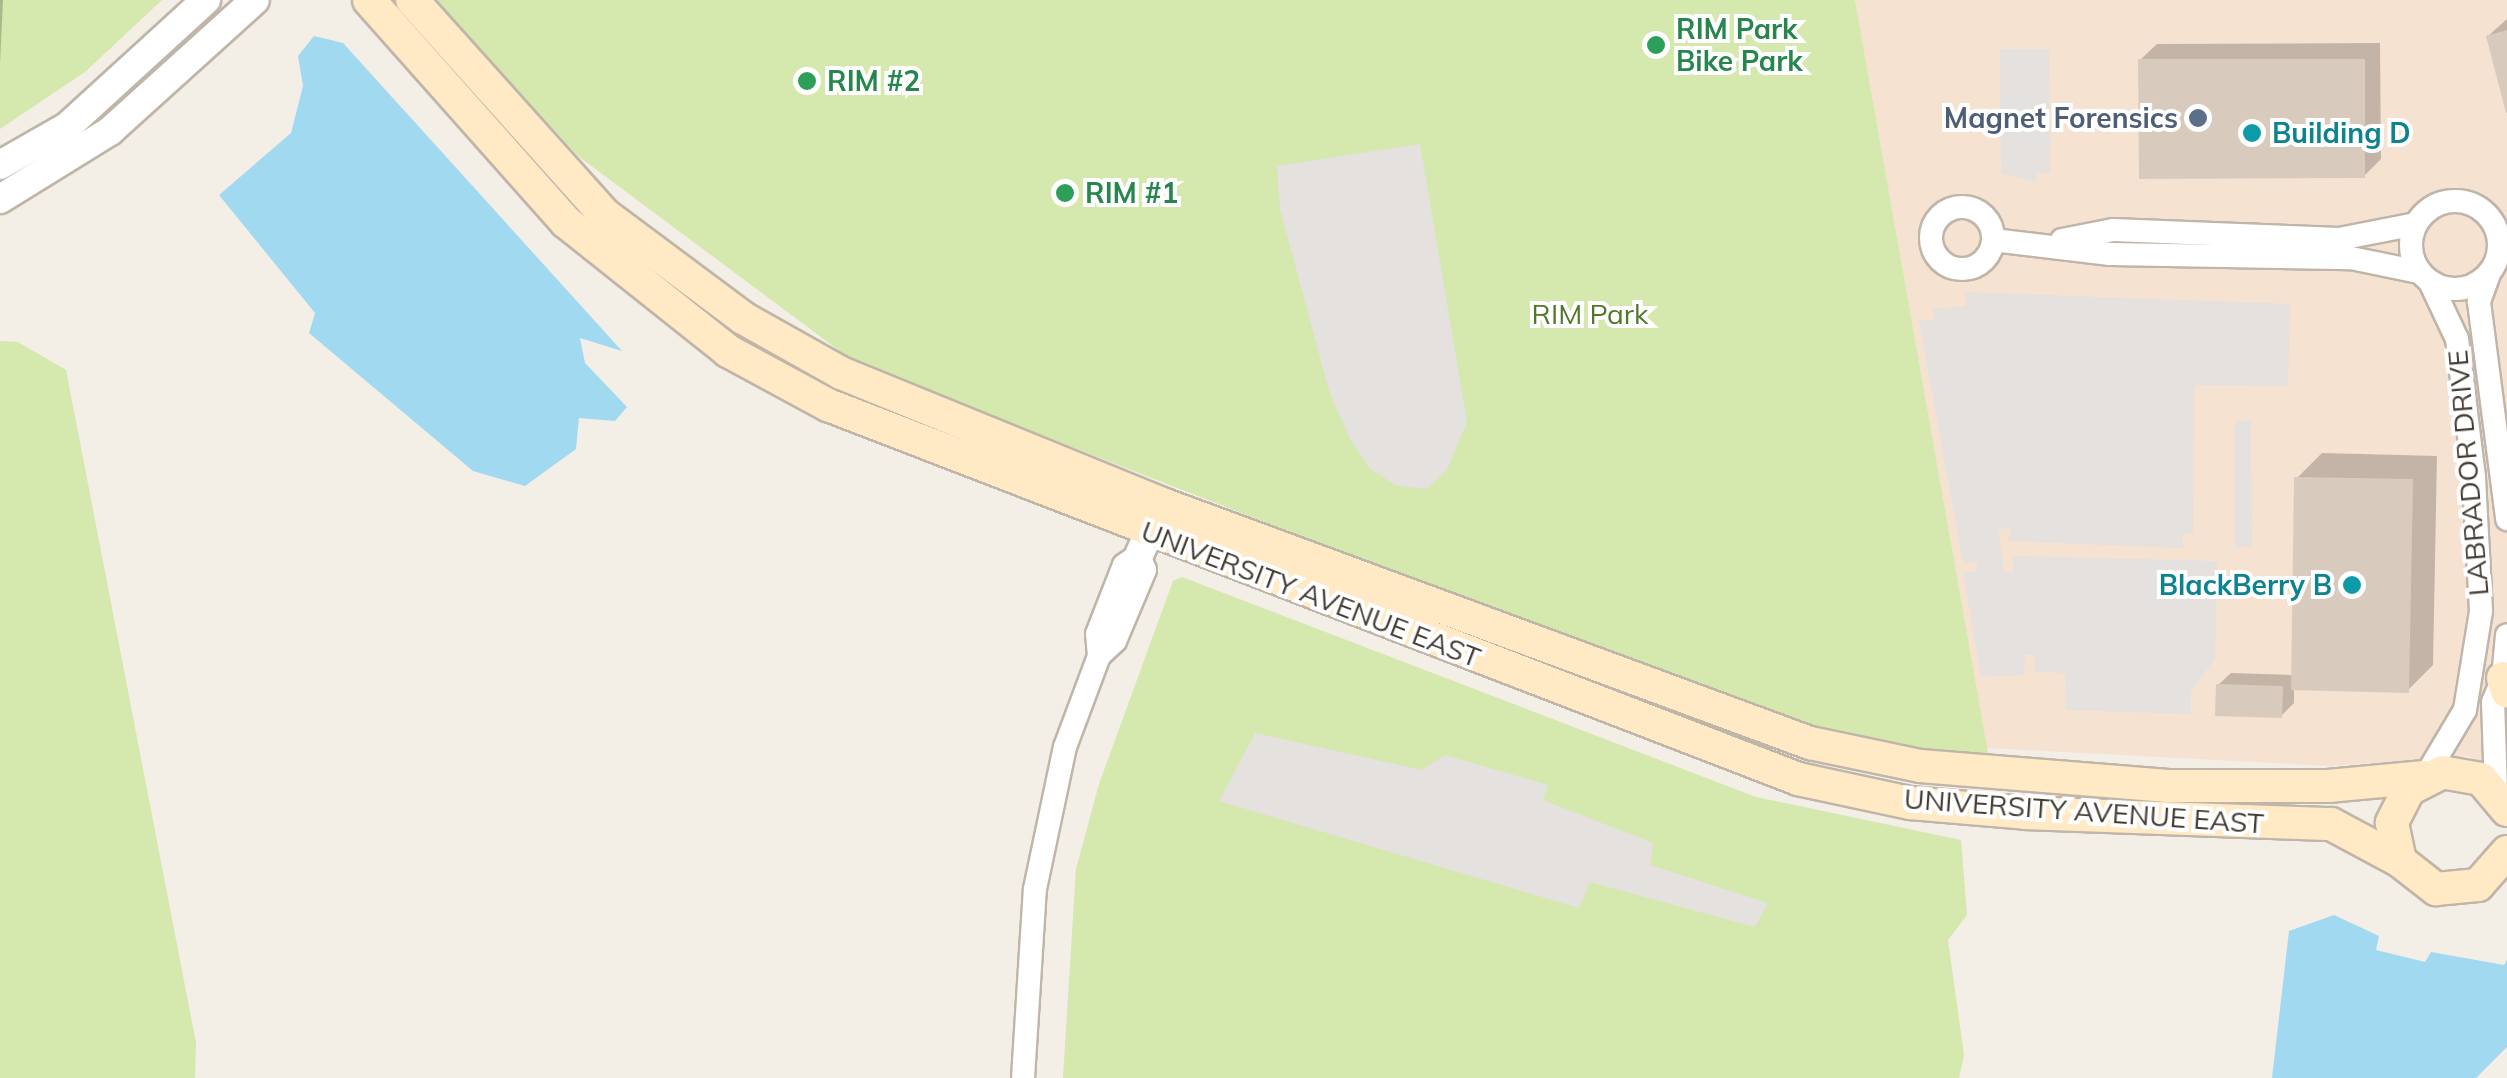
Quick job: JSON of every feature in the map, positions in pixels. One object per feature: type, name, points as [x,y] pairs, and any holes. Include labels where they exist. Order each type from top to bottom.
[{"type":"main road","name":"UNIVERSITY AVENUE EAST","points":[[369,0],[566,222],[728,351],[828,405],[1798,778],[1910,803],[1988,810],[2219,825],[2330,824],[2400,861],[2425,884],[2460,890]]},
{"type":"main road","name":"UNIVERSITY AVENUE EAST","points":[[412,0],[605,215],[743,318],[841,373],[1150,530],[1810,743],[1920,766],[2168,786],[2328,786],[2462,773],[2501,801]]},
{"type":"main road","points":[[2400,861],[2392,823],[2409,789],[2425,778]]},
{"type":"main road","points":[[2460,890],[2494,873],[2507,852]]},
{"type":"main road","points":[[2460,890],[2507,890]]},
{"type":"street","points":[[0,165],[68,126],[206,0]]},
{"type":"street","points":[[0,199],[47,176],[110,130],[255,0]]},
{"type":"street","points":[[1994,240],[2049,242],[2110,254],[2351,258],[2466,288],[2497,267],[2498,221],[2476,207],[2451,202],[2427,211],[2416,224],[2410,248],[2425,277]]},
{"type":"street","points":[[2049,242],[2113,230],[2340,239],[2416,224]]},
{"type":"street","name":"LABRADOR DRIVE","points":[[2497,267],[2479,302],[2507,519]]},
{"type":"street","name":"LABRADOR DRIVE","points":[[2425,277],[2457,339],[2474,476],[2480,611],[2465,710],[2425,778]]},
{"type":"street","points":[[1023,1078],[1035,890],[1066,747],[1099,656],[1115,641],[1145,570],[1150,530]]},
{"type":"street","points":[[2501,801],[2493,702],[2505,685],[2507,636]]},
{"type":"shaded area","points":[[1855,0],[2507,0],[2507,775],[2468,756],[2331,766],[1987,748]]},
{"type":"shaded area","points":[[2000,49],[2049,49],[2050,173],[2037,173],[2036,182],[2001,173]]},
{"type":"shaded area","points":[[1420,144],[1467,422],[1447,470],[1427,489],[1397,486],[1370,469],[1350,439],[1329,391],[1280,209],[1277,166]]},
{"type":"shaded area","points":[[1965,292],[2290,304],[2288,386],[2194,385],[2193,534],[2183,533],[2183,548],[2008,541],[2011,528],[1998,529],[2004,572],[2013,573],[2013,556],[2217,561],[2215,658],[2191,692],[2191,714],[2066,710],[2065,673],[2034,671],[2035,655],[2025,655],[2024,675],[1981,677],[1963,572],[1977,572],[1977,562],[1963,563],[1919,321],[1935,319],[1932,309],[1966,306]]},
{"type":"shaded area","points":[[2235,421],[2251,421],[2252,547],[2235,547]]},
{"type":"shaded area","points":[[1255,733],[1422,770],[1445,755],[1548,785],[1543,800],[1653,843],[1650,865],[1768,903],[1755,927],[1590,882],[1579,908],[1219,801]]},
{"type":"green space","points":[[0,0],[162,0],[85,72],[0,129]]},
{"type":"green space","name":"RIM Park","points":[[435,0],[1855,0],[1990,764],[1909,754],[1748,710],[856,363],[578,156]]},
{"type":"green space","points":[[0,341],[18,342],[66,370],[196,1043],[195,1078],[0,1078]]},
{"type":"green space","points":[[1182,577],[1756,797],[1961,840],[1967,915],[1948,940],[1964,1055],[1959,1078],[1063,1078],[1076,869],[1099,784],[1173,581]]},
{"type":"water","points":[[314,36],[343,43],[622,351],[580,338],[585,363],[627,407],[615,421],[579,418],[576,449],[525,486],[473,471],[309,333],[315,313],[219,195],[291,133],[303,86],[298,56]]},
{"type":"water","points":[[2334,915],[2379,936],[2376,950],[2425,962],[2431,952],[2504,965],[2507,960],[2507,1047],[2476,1078],[2272,1078],[2289,931]]},
{"type":"building","points":[[2507,30],[2507,113],[2506,113],[2486,36]]},
{"type":"building","name":"Building D","points":[[2138,59],[2365,59],[2365,178],[2139,179]]},
{"type":"building","name":"BlackBerry B","points":[[2294,477],[2413,479],[2409,693],[2291,690]]},
{"type":"building","points":[[2216,684],[2283,686],[2282,718],[2215,716]]},
{"type":"place","name":"RIM Park Bike Park","points":[[1656,45]]},
{"type":"place","name":"RIM #2","points":[[807,81]]},
{"type":"place","name":"Magnet Forensics","points":[[2198,118]]},
{"type":"place","name":"Building D","points":[[2252,133]]},
{"type":"place","name":"RIM #1","points":[[1065,193]]},
{"type":"place","name":"BlackBerry B","points":[[2352,585]]}]
